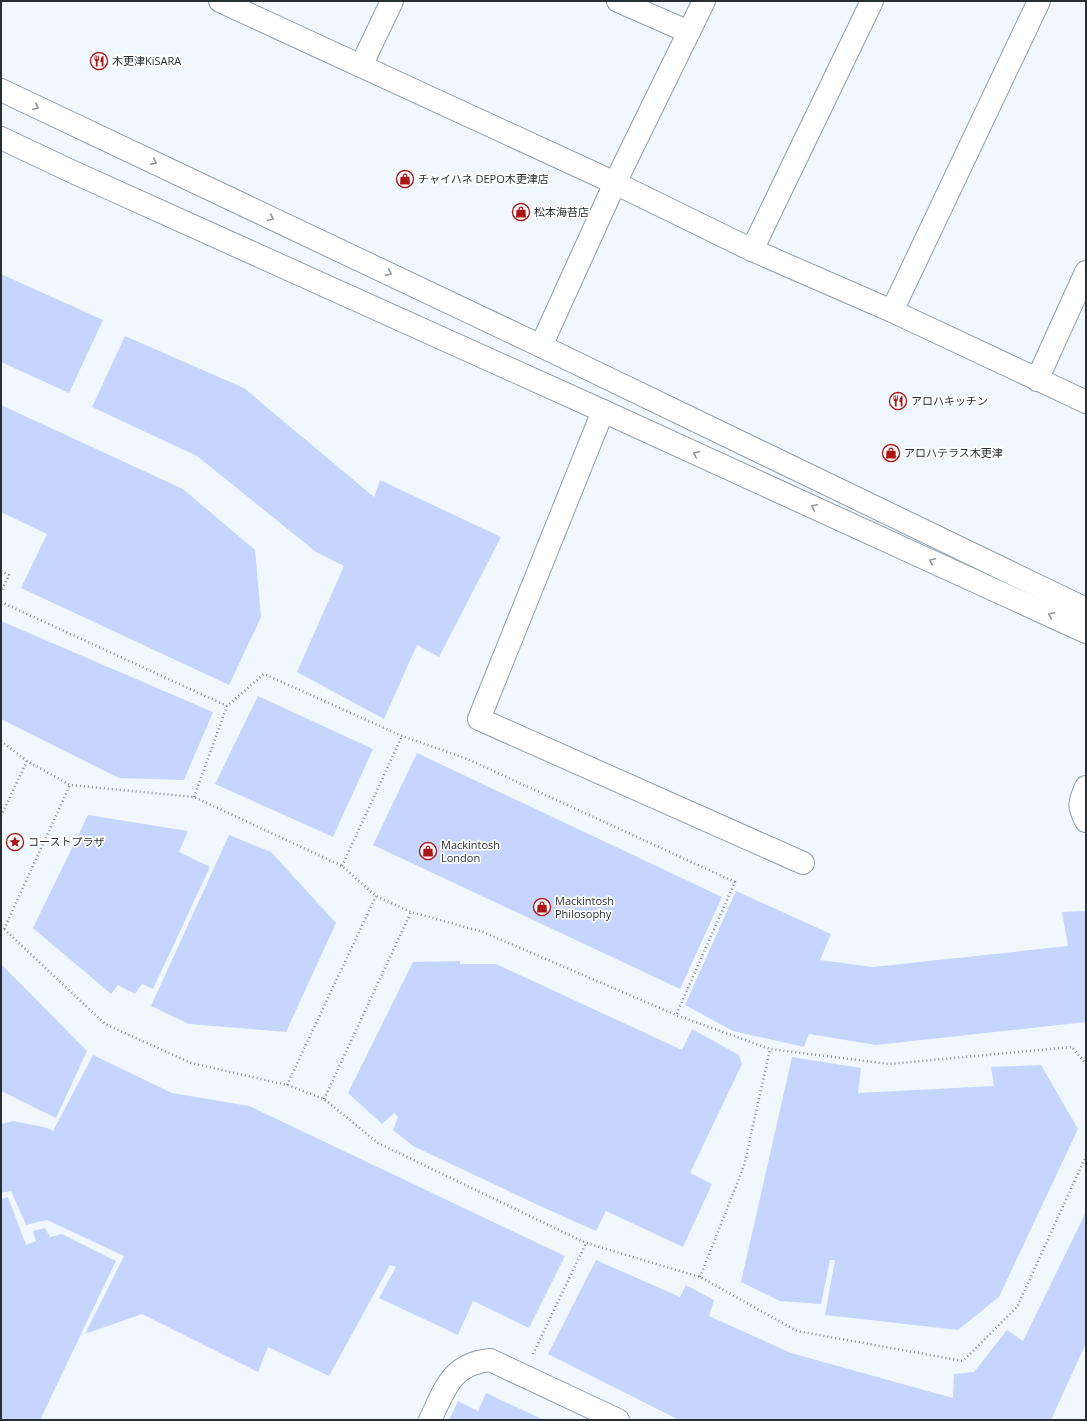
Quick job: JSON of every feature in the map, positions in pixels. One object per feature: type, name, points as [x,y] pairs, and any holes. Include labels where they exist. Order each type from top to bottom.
[{"type":"street","points":[[361,66],[392,1]]},
{"type":"street","points":[[618,1],[690,32]]},
{"type":"street","points":[[541,346],[615,183],[704,1]]},
{"type":"street","points":[[752,250],[872,1]]},
{"type":"street","points":[[892,311],[1039,1]]},
{"type":"street","points":[[222,2],[615,183],[752,250],[892,311],[1086,402]]},
{"type":"street","points":[[1,90],[541,346],[1086,609]]},
{"type":"street","points":[[1,138],[72,172],[603,411],[1086,632]]},
{"type":"street","points":[[1037,380],[1086,272]]},
{"type":"street","points":[[603,411],[478,719],[803,863]]},
{"type":"street","points":[[1086,787],[1080,800],[1080,810],[1086,822]]},
{"type":"street","points":[[430,1420],[448,1382],[463,1367],[476,1361],[490,1360],[618,1420]]},
{"type":"path","points":[[1,571],[9,575],[1,592]]},
{"type":"path","points":[[1,602],[228,706]]},
{"type":"path","points":[[194,797],[228,706],[264,674],[402,736],[465,758],[735,882],[676,1015]]},
{"type":"path","points":[[342,866],[402,736]]},
{"type":"path","points":[[1,741],[27,761],[70,785],[194,797],[342,866],[376,896],[411,912],[483,932],[676,1015],[770,1048],[889,1064],[1072,1047],[1086,1064]]},
{"type":"path","points":[[1,816],[27,761]]},
{"type":"path","points":[[4,929],[70,785]]},
{"type":"path","points":[[287,1085],[376,896]]},
{"type":"path","points":[[324,1099],[411,912]]},
{"type":"path","points":[[1,927],[105,1024],[191,1063],[287,1085],[324,1099],[378,1143],[586,1243],[700,1277],[796,1331],[963,1361],[1017,1307],[1086,1156]]},
{"type":"path","points":[[700,1277],[744,1166],[770,1048]]},
{"type":"path","points":[[531,1357],[586,1243]]},
{"type":"building","points":[[1,274],[103,320],[69,393],[1,362]]},
{"type":"building","points":[[125,336],[244,388],[374,497],[380,480],[501,537],[439,657],[417,645],[384,719],[297,672],[344,566],[316,552],[197,456],[92,407]]},
{"type":"building","points":[[1,405],[183,489],[255,550],[261,617],[229,685],[21,588],[47,534],[1,512]]},
{"type":"building","points":[[1,621],[213,712],[184,780],[119,778],[1,719]]},
{"type":"building","points":[[258,696],[373,749],[333,837],[215,784]]},
{"type":"building","points":[[417,753],[722,897],[680,989],[373,845]]},
{"type":"building","points":[[88,815],[188,831],[179,852],[210,867],[153,989],[142,984],[135,994],[118,985],[111,994],[33,928]]},
{"type":"building","points":[[229,835],[271,852],[336,923],[286,1032],[189,1024],[151,1006]]},
{"type":"building","points":[[736,891],[831,934],[820,960],[873,967],[1068,946],[1062,912],[1086,911],[1086,1022],[876,1045],[809,1034],[804,1047],[733,1031],[685,1005]]},
{"type":"building","points":[[460,961],[460,964],[496,964],[682,1050],[692,1029],[739,1055],[742,1064],[690,1173],[712,1184],[683,1247],[606,1211],[596,1231],[540,1206],[413,1146],[393,1130],[398,1117],[394,1113],[382,1124],[348,1093],[413,962]]},
{"type":"building","points":[[1,964],[87,1051],[56,1118],[1,1091]]},
{"type":"building","points":[[93,1055],[172,1093],[249,1106],[565,1256],[529,1328],[473,1301],[458,1335],[379,1298],[396,1267],[390,1265],[329,1376],[268,1347],[258,1372],[142,1314],[85,1334],[124,1256],[47,1220],[26,1225],[11,1191],[1,1193],[1,1124],[13,1121],[48,1128],[53,1131]]},
{"type":"building","points":[[792,1057],[861,1068],[858,1093],[994,1086],[991,1067],[1041,1065],[1078,1129],[999,1297],[958,1330],[825,1315],[835,1260],[830,1260],[821,1304],[780,1301],[741,1282]]},
{"type":"building","points":[[8,1197],[26,1245],[36,1241],[33,1231],[45,1228],[50,1237],[62,1234],[116,1261],[40,1420],[1,1420],[1,1199]]},
{"type":"building","points":[[1086,1212],[1086,1343],[1051,1420],[679,1420],[548,1354],[596,1260],[680,1297],[686,1285],[714,1300],[709,1316],[791,1353],[953,1398],[954,1374],[974,1372],[1007,1330],[1023,1341]]},
{"type":"building","points":[[486,1393],[544,1420],[449,1420],[458,1401],[478,1411]]},
{"type":"place","name":"木更津KiSARA","points":[[99,61]]},
{"type":"place","name":"チャイハネ DEPO木更津店","points":[[405,179]]},
{"type":"place","name":"松本海苔店","points":[[521,212]]},
{"type":"place","name":"アロハキッチン","points":[[898,401]]},
{"type":"place","name":"アロハテラス木更津","points":[[891,453]]},
{"type":"place","name":"コーストプラザ","points":[[15,842]]},
{"type":"place","name":"Mackintosh London","points":[[428,851]]},
{"type":"place","name":"Mackintosh Philosophy","points":[[542,907]]}]
